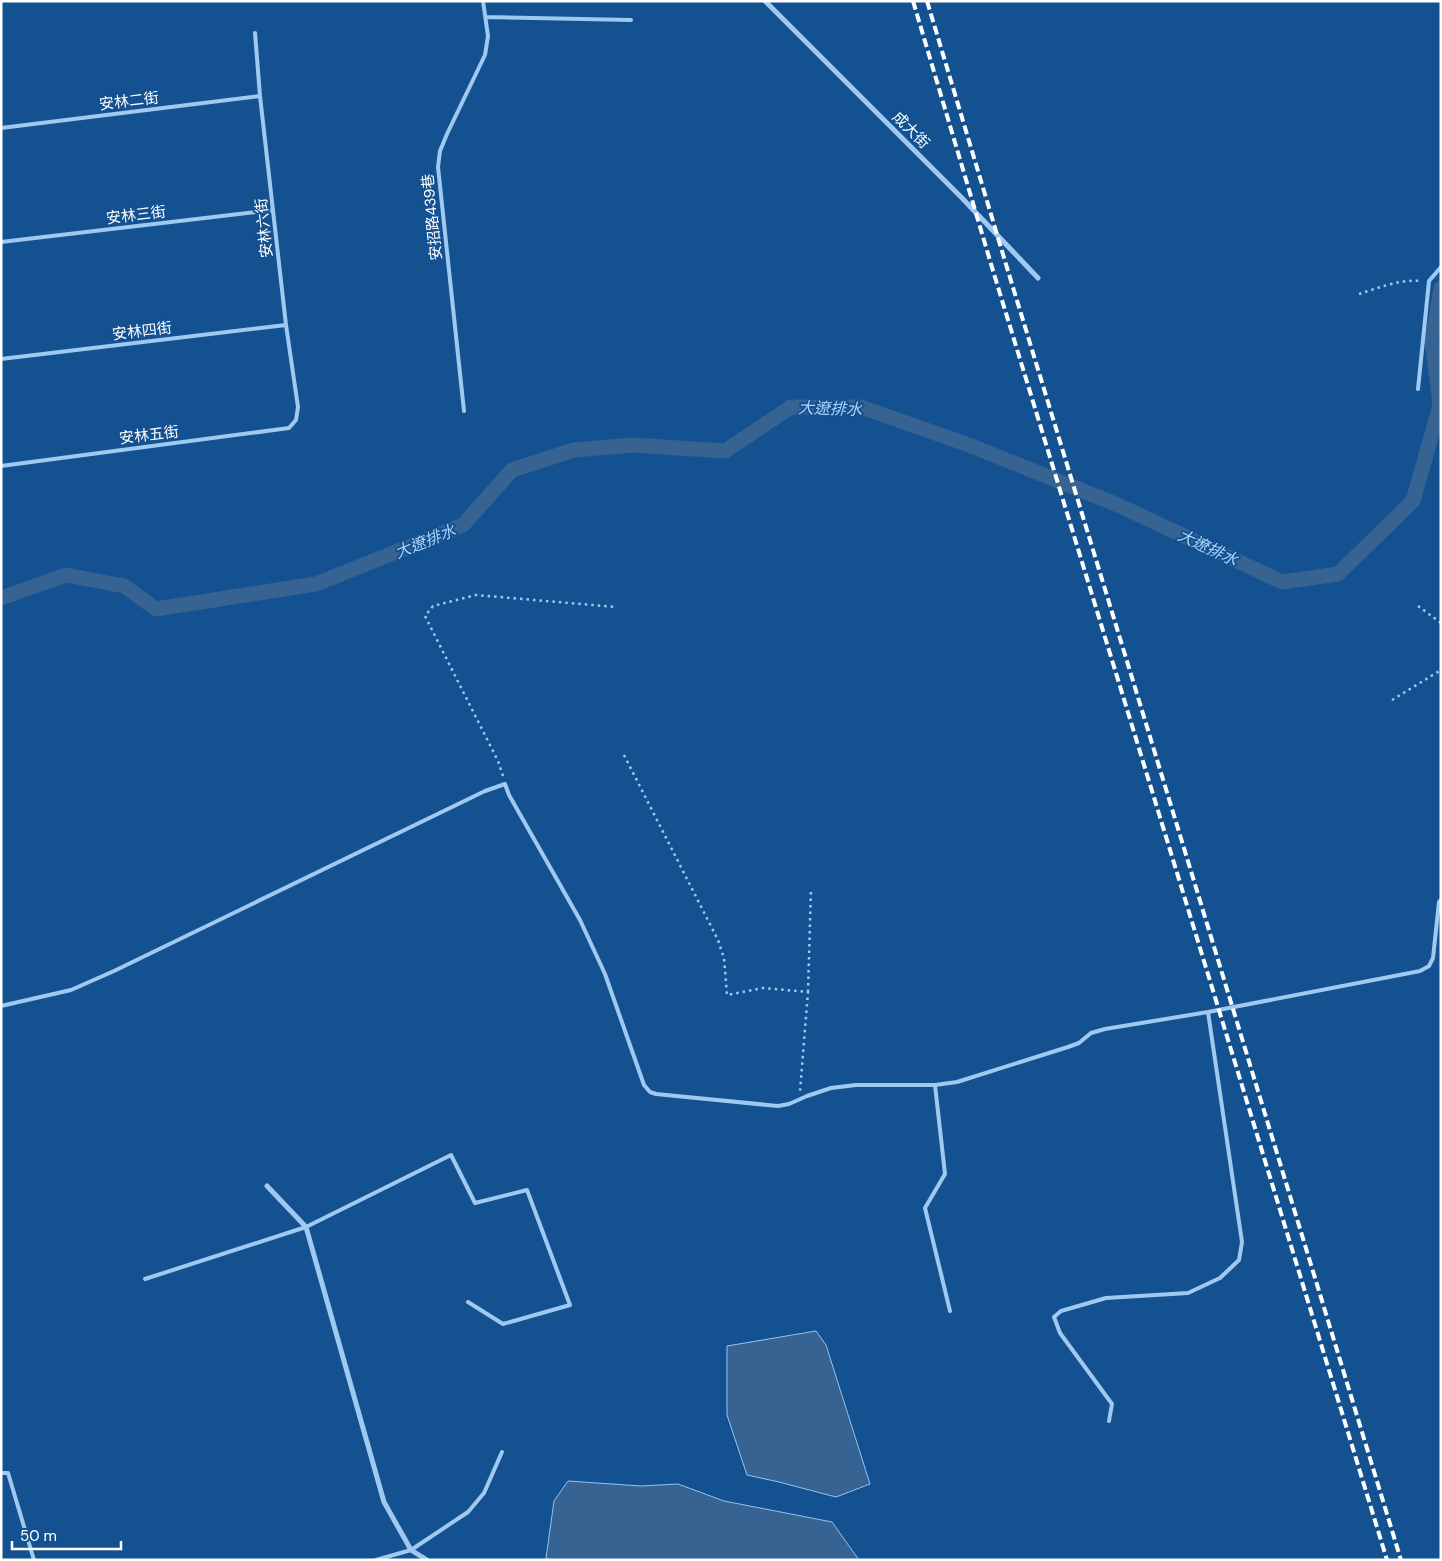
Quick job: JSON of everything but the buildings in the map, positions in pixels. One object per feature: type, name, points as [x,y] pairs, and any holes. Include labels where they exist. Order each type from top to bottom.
[{"type":"street","name":"成大街","points":[[765,1],[961,197],[1038,278]]},
{"type":"street","points":[[267,1186],[306,1227],[384,1502],[411,1550],[427,1560]]},
{"type":"lane","name":"安招路439巷","points":[[464,411],[438,167],[440,151],[447,134],[485,55],[488,36],[483,1]]},
{"type":"lane","points":[[486,17],[632,20]]},
{"type":"lane","name":"安林六街","points":[[254,33],[286,325],[298,407],[296,420]]},
{"type":"lane","name":"安林二街","points":[[1,128],[260,96]]},
{"type":"lane","name":"安林三街","points":[[1,242],[273,210]]},
{"type":"lane","points":[[1418,389],[1429,282],[1441,266]]},
{"type":"lane","name":"安林四街","points":[[1,359],[286,325]]},
{"type":"lane","name":"安林五街","points":[[1,466],[289,428],[296,420]]},
{"type":"lane","points":[[1,1006],[71,990],[106,975],[485,791],[505,784],[509,795],[580,920],[602,966],[644,1085],[650,1092],[656,1094],[778,1106],[789,1104],[831,1088],[856,1085],[935,1085],[956,1082],[1068,1047],[1079,1043],[1091,1033],[1105,1029],[1208,1012],[1420,971],[1429,966],[1433,958],[1439,902],[1441,900]]},
{"type":"lane","points":[[1109,1421],[1112,1404],[1060,1333],[1054,1317],[1061,1311],[1106,1298],[1188,1293],[1220,1278],[1239,1260],[1242,1242],[1208,1012]]},
{"type":"lane","points":[[935,1085],[946,1174],[925,1208],[950,1311]]},
{"type":"lane","points":[[145,1279],[306,1227],[451,1155],[475,1203],[526,1190],[570,1305],[503,1324],[468,1302]]},
{"type":"lane","points":[[376,1560],[411,1550],[468,1512],[484,1493],[502,1452]]},
{"type":"lane","points":[[1,1473],[8,1472],[34,1560]]},
{"type":"path","points":[[1359,294],[1415,280],[1429,282]]},
{"type":"path","points":[[505,784],[498,761],[425,616],[432,606],[476,595],[616,607]]},
{"type":"path","points":[[1418,606],[1441,623]]},
{"type":"path","points":[[1392,700],[1441,670]]},
{"type":"path","points":[[624,755],[718,940],[724,958],[727,995],[763,988],[808,992]]},
{"type":"path","points":[[799,1100],[808,992],[811,888]]},
{"type":"water","points":[[816,1331],[826,1345],[870,1484],[836,1497],[747,1475],[727,1415],[727,1346]]},
{"type":"water","points":[[568,1481],[641,1486],[678,1484],[724,1501],[832,1522],[859,1560],[550,1560],[546,1558],[554,1501]]},
{"type":"waterway","name":"大遼排水","points":[[1,598],[66,575],[124,586],[156,609],[316,584],[463,525],[512,470],[574,450],[633,445],[725,451],[791,407],[861,407],[969,445],[1118,505],[1282,582],[1338,574],[1413,501],[1440,405],[1432,341],[1441,288]]},
{"type":"railway","points":[[913,1],[994,274],[1387,1560]]},
{"type":"railway","points":[[927,1],[1401,1560]]}]
